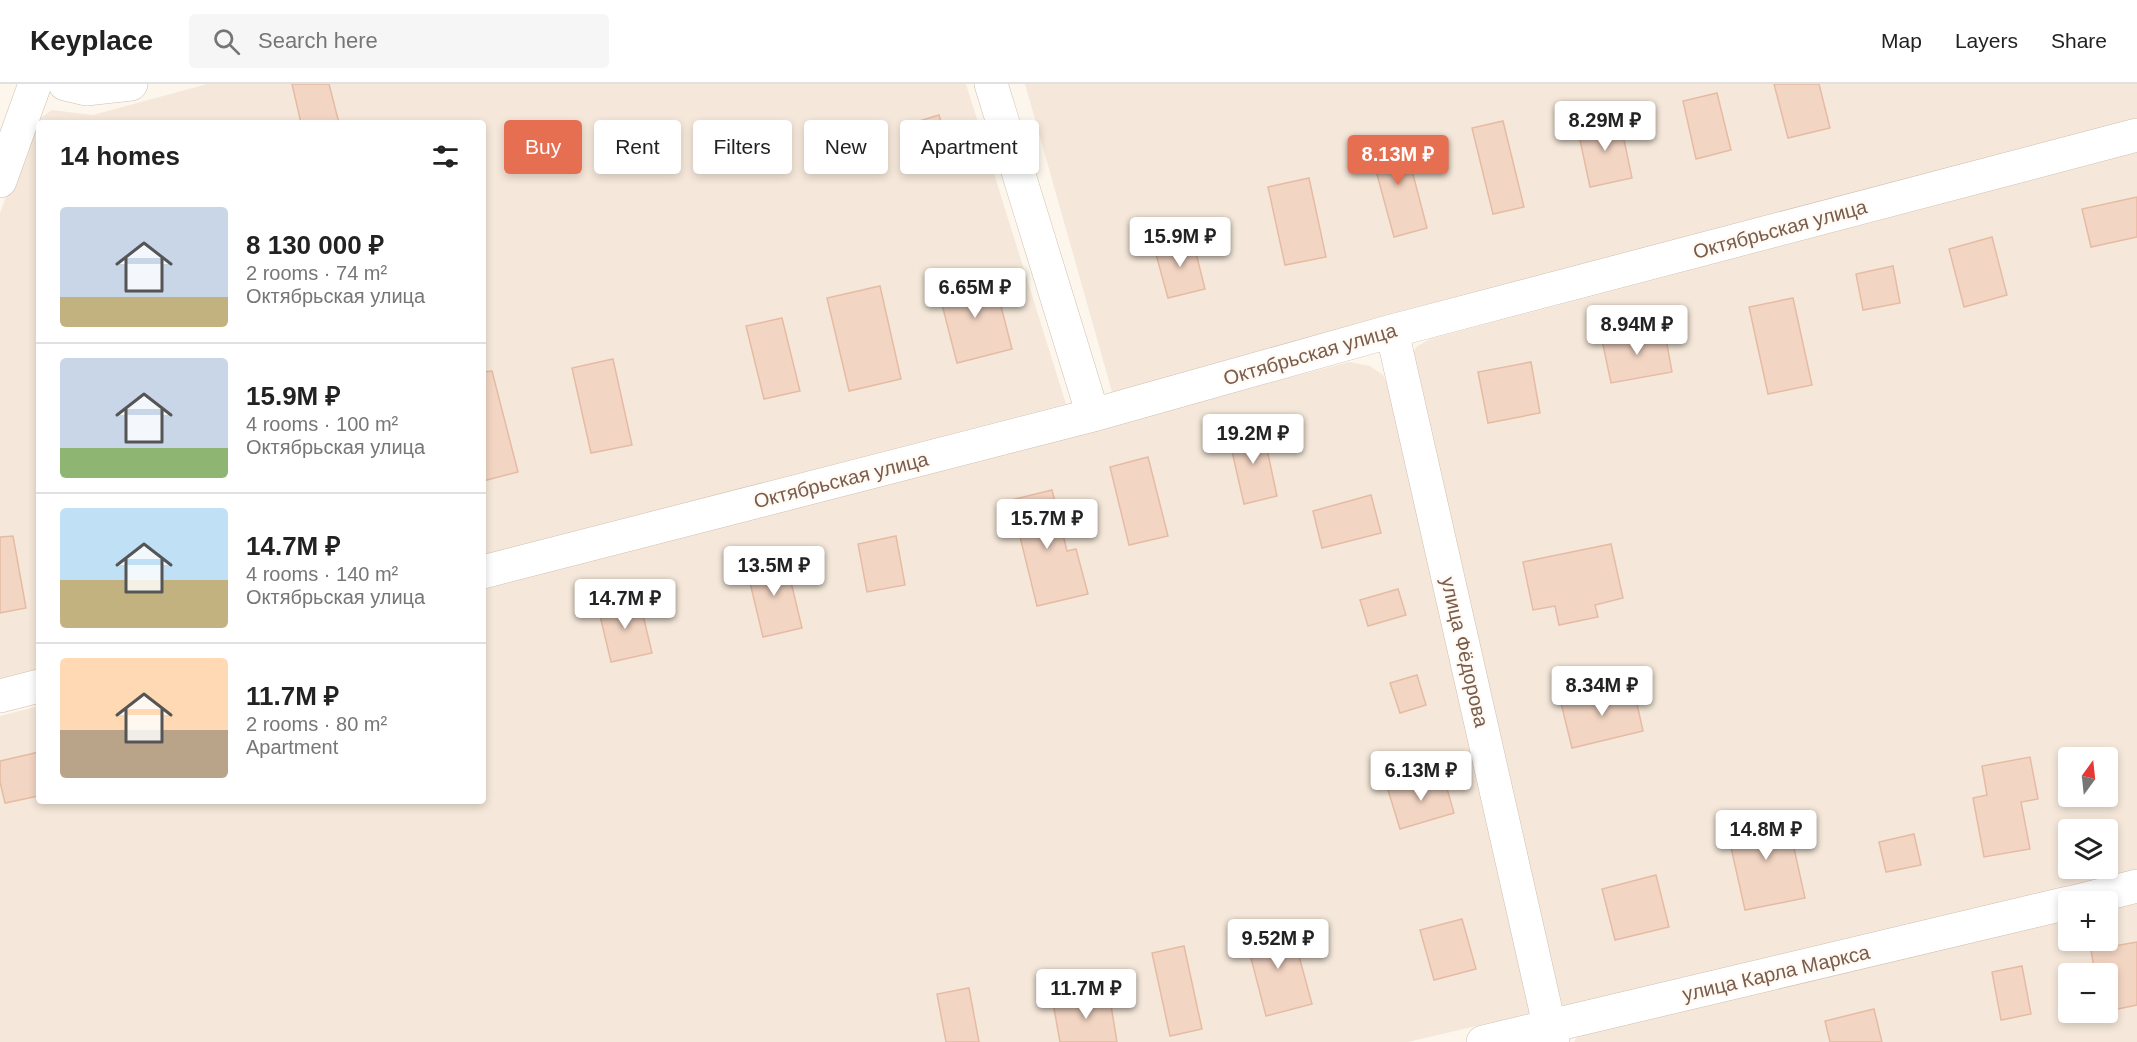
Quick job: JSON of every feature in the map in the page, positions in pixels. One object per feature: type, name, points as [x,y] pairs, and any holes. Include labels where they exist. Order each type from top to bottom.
[{"type":"street","points":[[0,181],[35,84]]},
{"type":"street","points":[[65,84],[86,89],[131,84]]},
{"type":"street","points":[[991,84],[1093,415]]},
{"type":"street","name":"Октябрьская улица","points":[[486,571],[1093,415],[1392,331],[2137,135]]},
{"type":"street","name":"улица Фёдорова","points":[[1392,331],[1551,1034]]},
{"type":"street","points":[[0,696],[36,687]]},
{"type":"street","points":[[2117,891],[2137,886]]},
{"type":"street","name":"улица Карла Маркса","points":[[1483,1042],[1551,1034],[2058,906]]},
{"type":"shaded area","points":[[207,84],[966,84],[977,120],[900,120],[900,174],[994,174],[1066,404],[486,554],[486,120],[38,120],[52,110],[93,115]]},
{"type":"shaded area","points":[[1025,84],[2137,84],[2137,119],[1112,392],[1039,134],[1039,120],[1035,120]]},
{"type":"shaded area","points":[[36,124],[36,670],[0,679],[0,213],[27,140]]},
{"type":"shaded area","points":[[2137,152],[2137,874],[2118,878],[2118,819],[2058,819],[2058,879],[2115,879],[1560,1008],[1409,361],[1416,347],[1430,339]]},
{"type":"shaded area","points":[[1349,362],[1370,366],[1383,375],[1393,399],[1532,1013],[1408,1042],[0,1042],[0,716],[36,707],[36,804],[486,804],[486,588]]},
{"type":"shaded area","points":[[2137,902],[2137,1042],[1574,1042],[1579,1034],[2058,920],[2058,951],[2118,951],[2118,907]]},
{"type":"building","points":[[292,84],[329,84],[338,120],[300,120]]},
{"type":"building","points":[[1774,84],[1819,84],[1830,128],[1788,138]]},
{"type":"building","points":[[1717,93],[1731,150],[1696,159],[1683,101]]},
{"type":"building","points":[[939,115],[941,120],[922,120]]},
{"type":"building","points":[[1619,116],[1632,178],[1590,187],[1577,126]]},
{"type":"building","points":[[1503,121],[1524,207],[1493,214],[1472,128]]},
{"type":"building","points":[[1403,136],[1427,228],[1394,237],[1369,145]]},
{"type":"building","points":[[1309,178],[1326,257],[1285,265],[1268,187]]},
{"type":"building","points":[[2137,197],[2137,237],[2091,247],[2082,209]]},
{"type":"building","points":[[1192,237],[1205,289],[1168,298],[1154,247]]},
{"type":"building","points":[[1992,237],[2007,295],[1964,307],[1949,249]]},
{"type":"building","points":[[1893,266],[1900,303],[1863,310],[1856,274]]},
{"type":"building","points":[[993,275],[1012,349],[957,363],[938,289]]},
{"type":"building","points":[[880,286],[901,379],[849,391],[827,298]]},
{"type":"building","points":[[1793,298],[1812,385],[1768,394],[1749,307]]},
{"type":"building","points":[[782,318],[800,391],[764,399],[746,326]]},
{"type":"building","points":[[1664,328],[1672,372],[1611,383],[1602,340]]},
{"type":"building","points":[[613,359],[632,445],[591,453],[572,368]]},
{"type":"building","points":[[1531,362],[1540,413],[1488,423],[1478,372]]},
{"type":"building","points":[[492,371],[518,472],[486,480],[486,372]]},
{"type":"building","points":[[1262,426],[1277,496],[1244,504],[1228,434]]},
{"type":"building","points":[[1148,457],[1168,536],[1129,545],[1110,467]]},
{"type":"building","points":[[1052,490],[1067,551],[1076,549],[1088,594],[1037,606],[1011,500]]},
{"type":"building","points":[[1371,495],[1381,533],[1322,548],[1313,511]]},
{"type":"building","points":[[13,536],[26,608],[0,613],[0,537]]},
{"type":"building","points":[[896,536],[905,585],[867,592],[858,544]]},
{"type":"building","points":[[1611,544],[1623,598],[1595,605],[1598,617],[1559,625],[1555,606],[1533,610],[1523,562]]},
{"type":"building","points":[[785,557],[802,628],[763,637],[746,566]]},
{"type":"building","points":[[1398,589],[1406,615],[1368,626],[1360,600]]},
{"type":"building","points":[[639,598],[652,653],[611,662],[598,607]]},
{"type":"building","points":[[1417,675],[1426,705],[1400,713],[1390,683]]},
{"type":"building","points":[[1633,686],[1643,731],[1572,748],[1561,703]]},
{"type":"building","points":[[36,753],[36,797],[5,803],[0,782],[0,761]]},
{"type":"building","points":[[2030,757],[2038,799],[2021,802],[2030,849],[1984,857],[1973,798],[1987,795],[1982,766]]},
{"type":"building","points":[[1443,775],[1454,813],[1400,829],[1388,790]]},
{"type":"building","points":[[1786,812],[1805,898],[1745,910],[1726,825]]},
{"type":"building","points":[[1914,834],[1921,865],[1886,872],[1879,842]]},
{"type":"building","points":[[1656,875],[1669,927],[1615,940],[1602,889]]},
{"type":"building","points":[[1462,919],[1476,969],[1434,980],[1420,930]]},
{"type":"building","points":[[1290,923],[1312,1004],[1266,1016],[1245,935]]},
{"type":"building","points":[[2137,942],[2137,1005],[2118,1009],[2118,963],[2093,963],[2091,951],[2118,951],[2118,945]]},
{"type":"building","points":[[1184,946],[1202,1029],[1170,1036],[1152,953]]},
{"type":"building","points":[[2022,966],[2031,1014],[2001,1020],[1992,972]]},
{"type":"building","points":[[969,988],[979,1042],[946,1042],[937,994]]},
{"type":"building","points":[[1109,993],[1117,1042],[1060,1042],[1053,1003]]},
{"type":"building","points":[[1874,1009],[1882,1042],[1830,1042],[1825,1021]]}]
